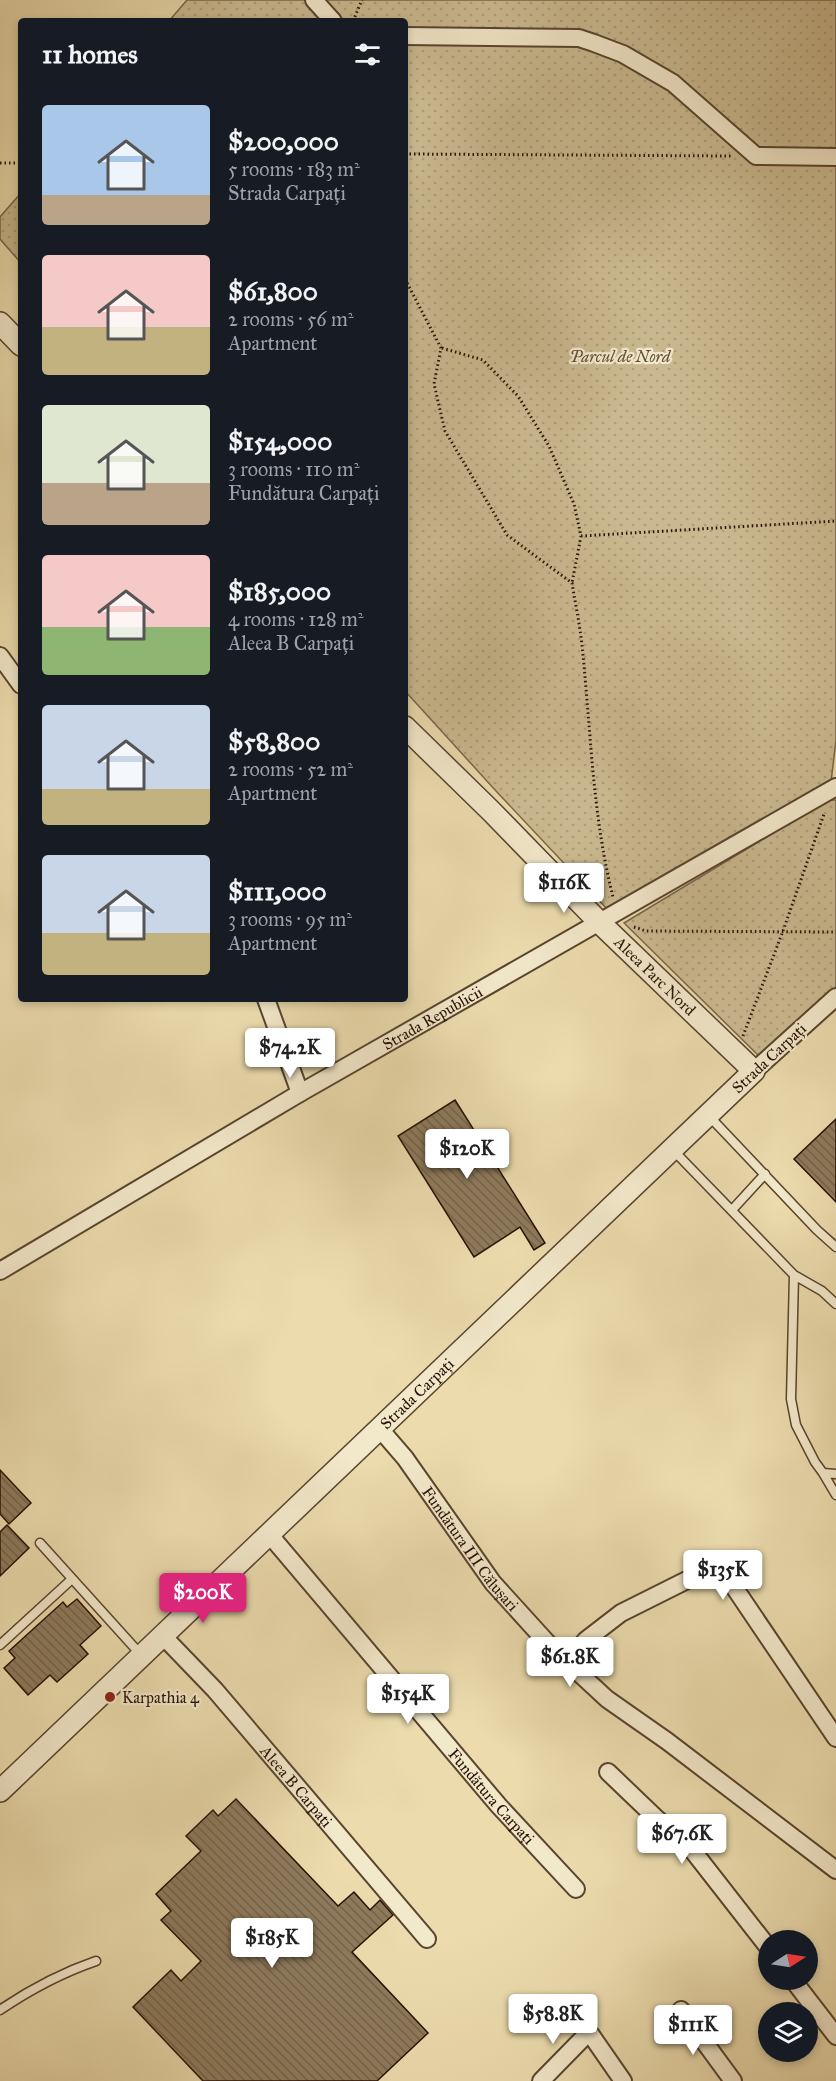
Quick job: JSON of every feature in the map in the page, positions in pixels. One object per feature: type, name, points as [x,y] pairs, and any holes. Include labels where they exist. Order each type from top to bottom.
[{"type":"street","points":[[314,0],[330,18]]},
{"type":"street","points":[[408,36],[579,38],[594,42],[623,54],[673,83],[756,156],[836,157]]},
{"type":"street","points":[[0,323],[18,342]]},
{"type":"street","points":[[0,656],[18,681]]},
{"type":"street","name":"Aleea Parc Nord","points":[[408,730],[608,919],[754,1071]]},
{"type":"street","name":"Strada Republicii","points":[[0,1271],[300,1092],[608,919],[834,788]]},
{"type":"street","name":"Strada Carpați","points":[[0,1791],[754,1071],[836,997]]},
{"type":"street","points":[[267,1002],[300,1092]]},
{"type":"street","name":"Fundătura III Călușari","points":[[380,1429],[405,1458],[493,1583],[567,1662],[607,1700],[667,1741],[836,1870]]},
{"type":"street","name":"Fundătura Carpați","points":[[269,1534],[499,1806],[576,1890]]},
{"type":"street","points":[[567,1662],[586,1640],[621,1613],[703,1572],[718,1571],[732,1584],[836,1738]]},
{"type":"street","name":"Aleea B Carpați","points":[[163,1636],[215,1690],[427,1939]]},
{"type":"street","points":[[608,1772],[693,1851],[758,1934]]},
{"type":"street","points":[[801,1990],[836,2036]]},
{"type":"street","points":[[681,2010],[734,2081]]},
{"type":"street","points":[[541,2081],[589,2032],[624,2081]]},
{"type":"lane","points":[[708,1116],[836,1247]]},
{"type":"lane","points":[[673,1150],[794,1275],[822,1291],[836,1304]]},
{"type":"lane","points":[[732,1210],[765,1174]]},
{"type":"lane","points":[[794,1275],[791,1399],[796,1425],[815,1462],[836,1495]]},
{"type":"lane","points":[[823,1473],[836,1474]]},
{"type":"lane","points":[[40,1543],[142,1656]]},
{"type":"lane","points":[[0,1645],[72,1579]]},
{"type":"lane","points":[[0,2010],[65,1972],[96,1961]]},
{"type":"path","points":[[354,18],[362,0]]},
{"type":"path","points":[[408,154],[756,156]]},
{"type":"path","points":[[0,163],[18,163]]},
{"type":"path","points":[[408,285],[441,348],[434,384],[445,431],[507,535],[573,583]]},
{"type":"path","points":[[441,348],[483,360],[518,396],[549,446],[574,504],[580,536],[573,583],[583,652],[597,802],[606,867],[614,897],[614,910],[608,919],[646,931],[836,932]]},
{"type":"path","points":[[580,536],[836,521]]},
{"type":"path","points":[[736,1053],[834,788]]},
{"type":"green space","name":"Parcul de Nord","points":[[187,0],[836,0],[836,740],[831,782],[608,910],[408,694],[408,18],[172,18]]},
{"type":"green space","points":[[18,196],[18,260],[0,239],[0,217]]},
{"type":"green space","points":[[828,800],[836,800],[836,987],[760,1057],[624,923]]},
{"type":"building","points":[[455,1100],[545,1243],[534,1250],[520,1227],[474,1257],[398,1136]]},
{"type":"building","points":[[836,1119],[836,1202],[794,1159]]},
{"type":"building","points":[[0,1470],[31,1503],[9,1524],[0,1514]]},
{"type":"building","points":[[7,1525],[29,1548],[0,1576],[0,1532]]},
{"type":"building","points":[[77,1599],[101,1626],[80,1645],[88,1654],[57,1682],[50,1675],[28,1695],[4,1668],[15,1658],[9,1651],[63,1602],[67,1607]]},
{"type":"building","points":[[236,1799],[338,1906],[354,1892],[370,1910],[380,1900],[393,1915],[352,1952],[428,2033],[377,2081],[203,2081],[133,2007],[171,1970],[181,1981],[201,1961],[161,1920],[171,1911],[156,1894],[201,1851],[186,1836],[213,1810],[218,1816]]},
{"type":"place","name":"Karpathia 4","points":[[110,1697]]}]
